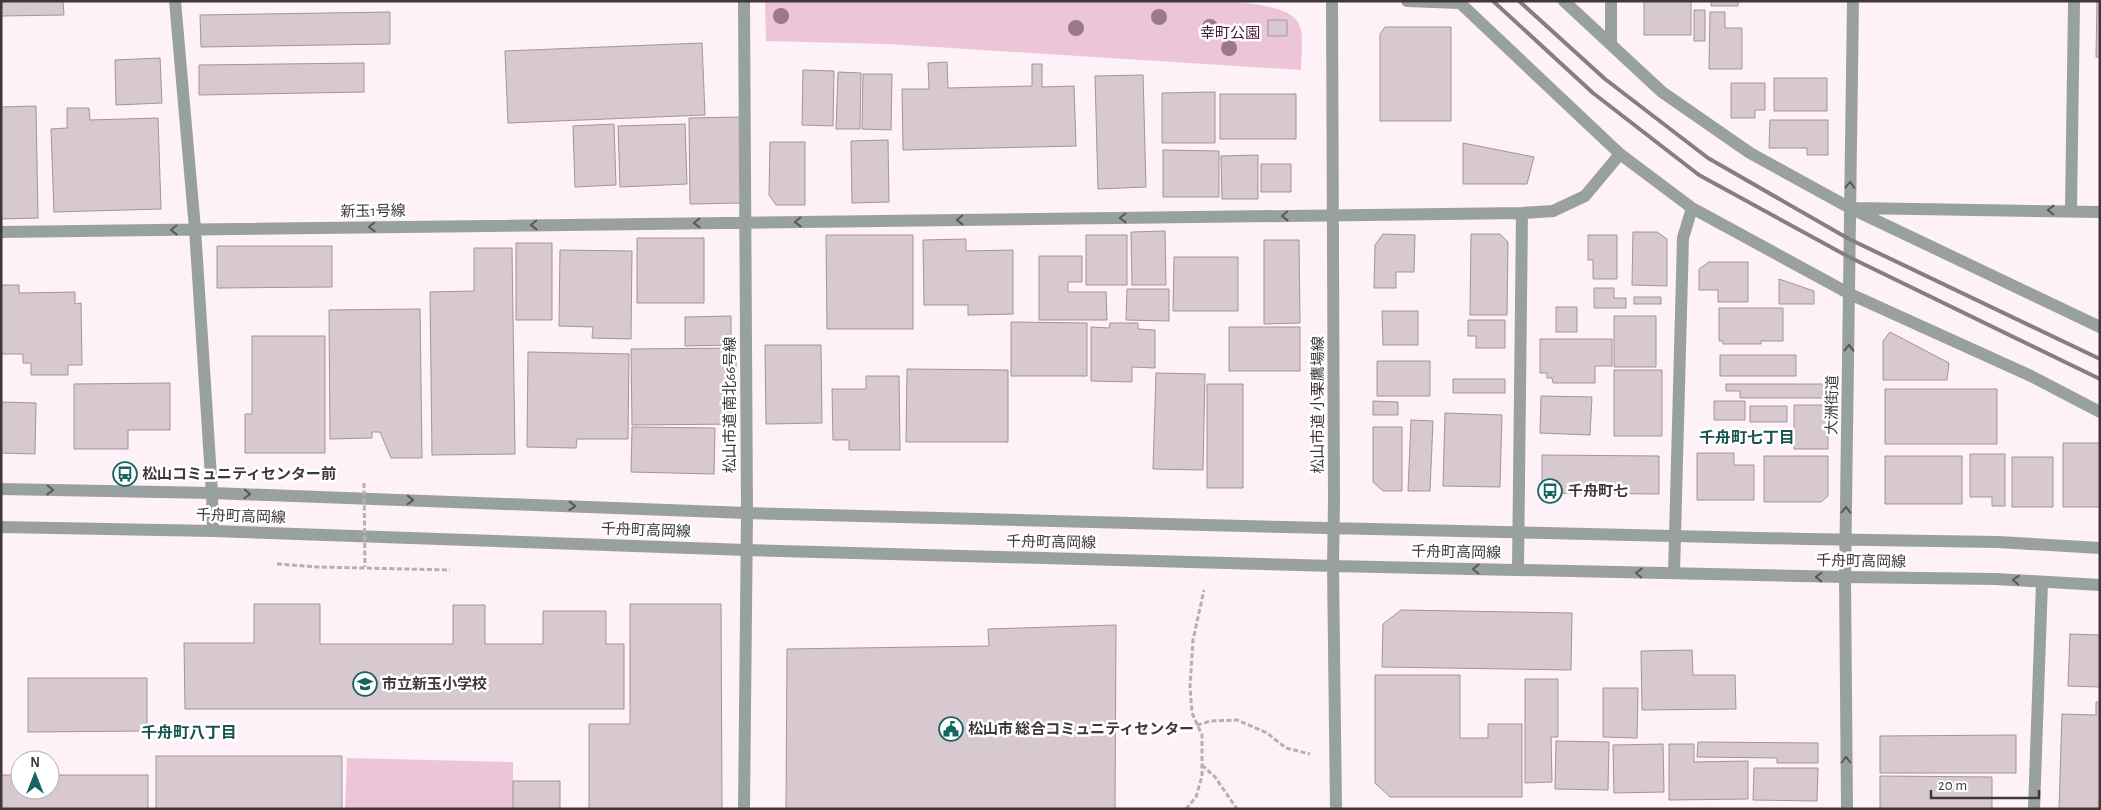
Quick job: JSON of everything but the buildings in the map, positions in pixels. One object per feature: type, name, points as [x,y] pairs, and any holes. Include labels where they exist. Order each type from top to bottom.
[{"type":"street","points":[[175,1],[195,230],[213,531]]},
{"type":"street","name":"松山市道 南北66号線","points":[[744,1],[747,513],[744,809]]},
{"type":"street","name":"松山市道 小栗鷹場線","points":[[1332,1],[1334,215],[1333,566],[1336,809]]},
{"type":"street","points":[[1407,1],[1460,3],[1620,154],[1692,208],[1850,294],[2031,376],[2100,412]]},
{"type":"street","points":[[1564,1],[1662,92],[1750,154],[1850,208],[2100,327]]},
{"type":"street","points":[[1611,1],[1611,44]]},
{"type":"street","name":"大洲街道","points":[[1847,809],[1845,578],[1853,1]]},
{"type":"street","points":[[2071,210],[2074,1]]},
{"type":"street","name":"新玉1号線","points":[[1,232],[1522,214],[1553,211],[1585,196],[1620,154]]},
{"type":"street","points":[[1674,573],[1683,238],[1692,208]]},
{"type":"street","points":[[1850,208],[2071,210],[2100,212]]},
{"type":"street","points":[[1518,570],[1522,214]]},
{"type":"street","name":"千舟町高岡線","points":[[1,489],[212,493],[747,513],[1846,540],[1998,542],[2100,548]]},
{"type":"street","name":"千舟町高岡線","points":[[1,527],[213,531],[746,550],[1333,566],[1845,578],[1996,579],[2100,585]]},
{"type":"street","points":[[2034,809],[2042,582]]},
{"type":"path","points":[[364,483],[365,567]]},
{"type":"path","points":[[277,564],[319,567],[450,570]]},
{"type":"path","points":[[1186,809],[1196,797],[1202,776],[1202,736],[1192,714],[1190,687],[1193,640],[1204,590]]},
{"type":"path","points":[[1197,725],[1211,721],[1237,720],[1267,733],[1286,748],[1314,754]]},
{"type":"path","points":[[1202,765],[1215,777],[1237,809]]},
{"type":"green space","name":"幸町公園","points":[[765,1],[1233,1],[1262,5],[1283,11],[1291,15],[1298,22],[1302,35],[1301,70],[889,44],[766,41]]},
{"type":"green space","points":[[347,758],[513,762],[513,809],[345,809]]},
{"type":"railway","points":[[1493,1],[1593,93],[1699,175],[1849,257],[2100,379]]},
{"type":"railway","points":[[1519,1],[1605,79],[1708,158],[1849,239],[2100,359]]},
{"type":"place","name":"松山コミュニティセンター前","points":[[125,474]]},
{"type":"place","name":"千舟町七","points":[[1550,491]]},
{"type":"place","name":"市立新玉小学校","points":[[365,684]]},
{"type":"place","name":"松山市 総合コミュニティセンター","points":[[951,729]]},
{"type":"district","name":"千舟町七丁目","points":[[1747,437]]},
{"type":"district","name":"千舟町八丁目","points":[[189,732]]}]
